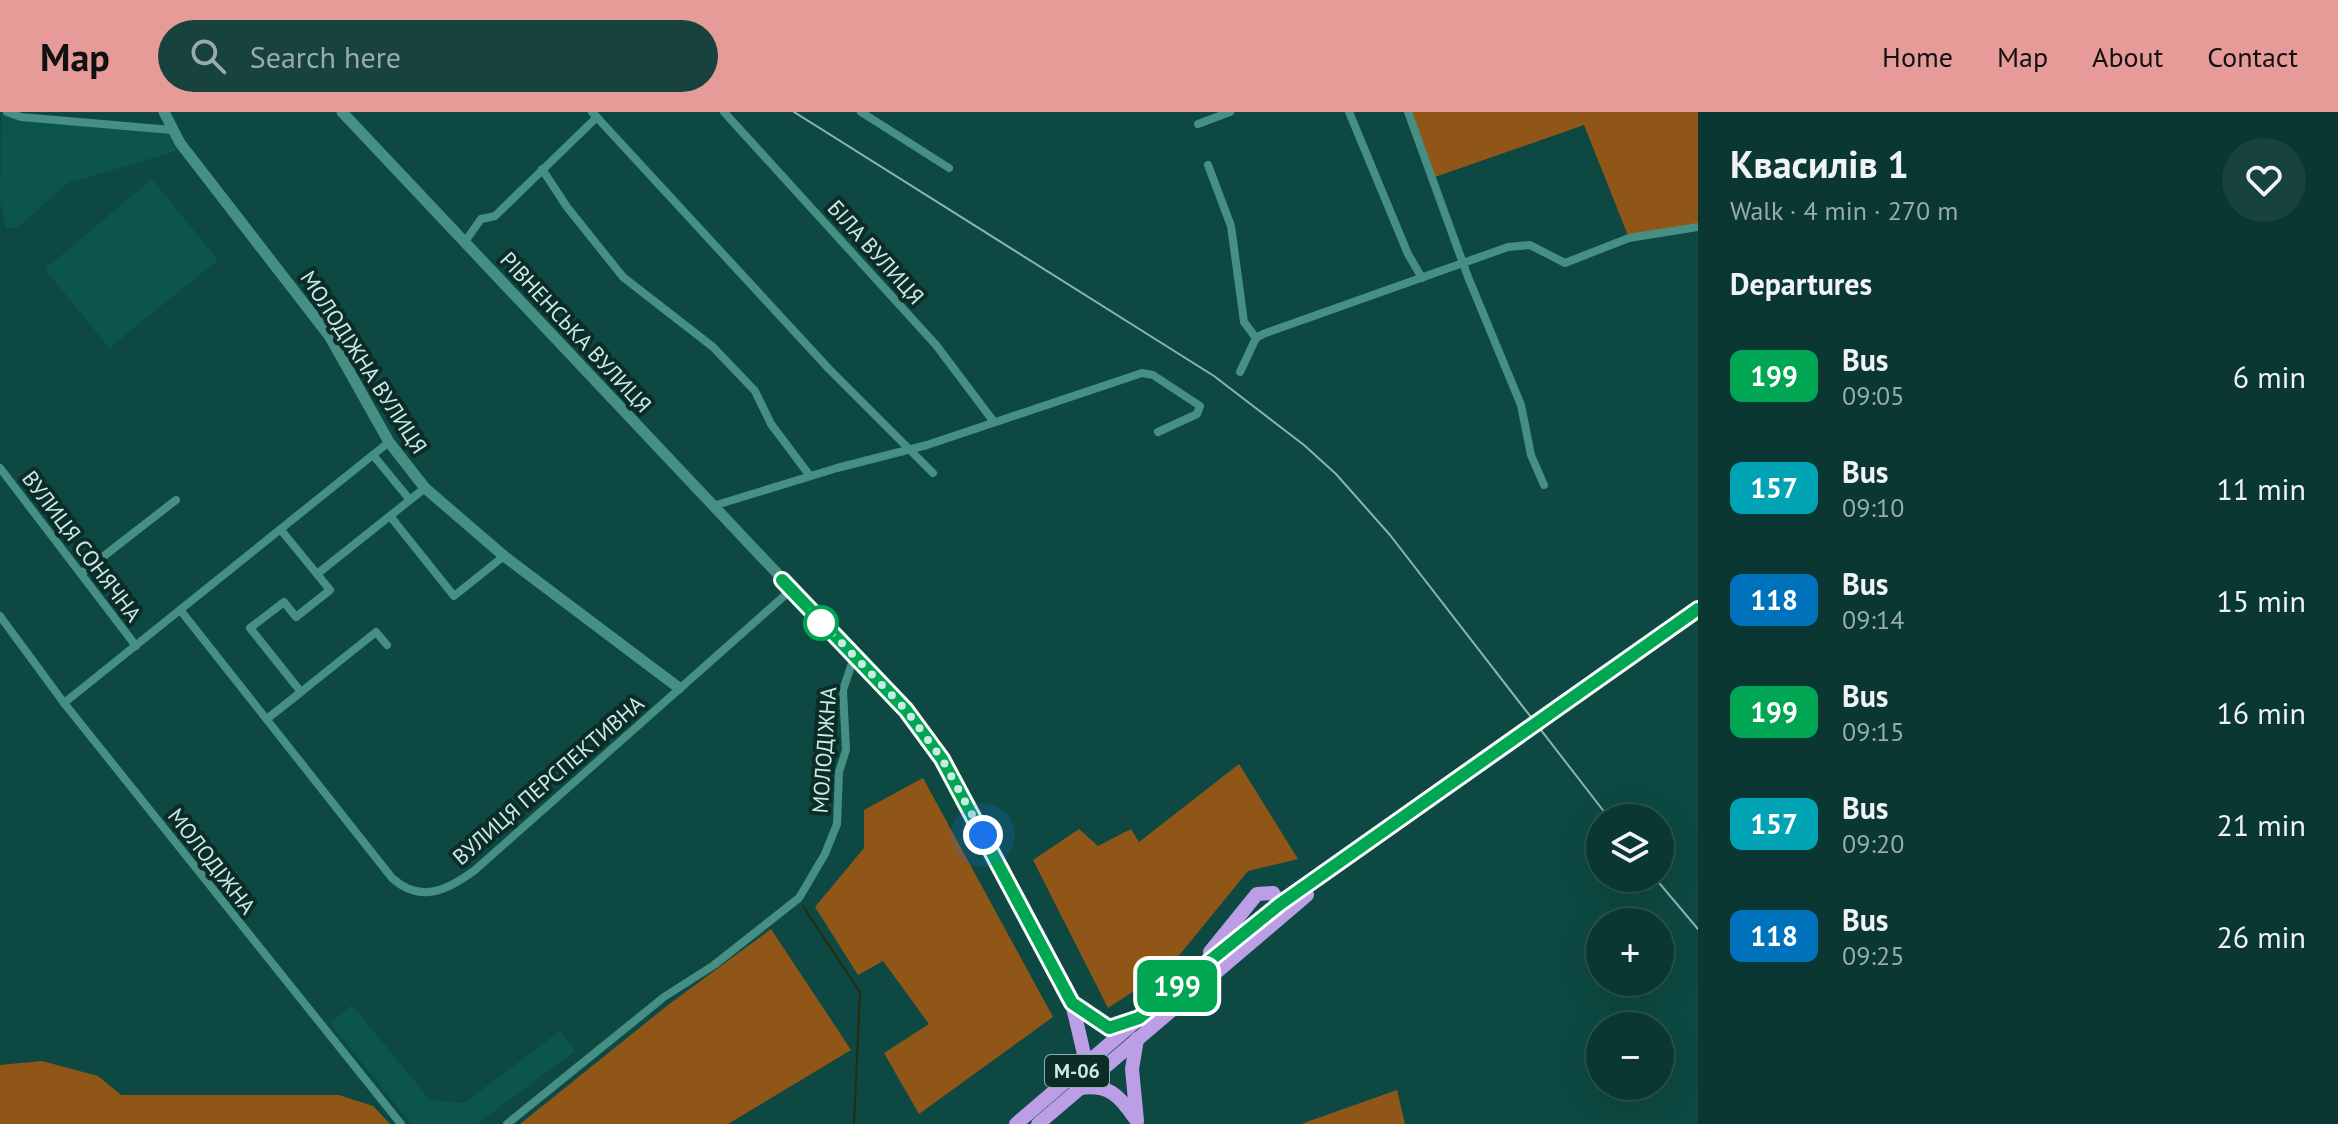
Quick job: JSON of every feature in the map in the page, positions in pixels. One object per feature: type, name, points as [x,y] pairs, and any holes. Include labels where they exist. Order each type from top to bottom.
[{"type":"highway","name":"М-06","points":[[1016,1124],[1198,968],[1280,904],[1698,609]]},
{"type":"highway","name":"М-06","points":[[1038,1124],[1378,835]]},
{"type":"highway","points":[[1198,968],[1257,894],[1273,893],[1280,904],[1272,925]]},
{"type":"highway","points":[[1072,1003],[1109,1028],[1139,1018]]},
{"type":"highway","points":[[1062,1085],[1084,1054],[1072,1003]]},
{"type":"highway","points":[[1137,1039],[1132,1069],[1137,1122]]},
{"type":"highway","points":[[1080,1088],[1098,1087],[1113,1091],[1137,1122]]},
{"type":"main road","name":"МОЛОДІЖНА ВУЛИЦЯ","points":[[164,112],[172,130],[330,337],[389,442],[425,488],[504,556],[679,688]]},
{"type":"main road","name":"РІВНЕНСЬКА ВУЛИЦЯ","points":[[342,112],[906,710],[942,759],[1072,1003]]},
{"type":"street","points":[[7,112],[21,117],[172,130]]},
{"type":"street","name":"БІЛА ВУЛИЦЯ","points":[[724,112],[936,345],[994,422]]},
{"type":"street","points":[[861,112],[949,168]]},
{"type":"street","points":[[1198,124],[1230,112]]},
{"type":"street","points":[[1349,112],[1402,241],[1422,278]]},
{"type":"street","points":[[1408,112],[1463,262],[1521,405],[1531,455],[1544,485]]},
{"type":"street","points":[[464,243],[481,219],[495,216],[595,115],[829,369],[933,473]]},
{"type":"street","points":[[1208,165],[1231,226],[1231,249],[1243,290],[1244,322],[1256,338]]},
{"type":"street","points":[[542,169],[567,207],[623,277],[713,347],[755,391],[771,424],[810,476]]},
{"type":"street","points":[[1240,372],[1256,338],[1508,247],[1530,245],[1565,263],[1629,238],[1698,227]]},
{"type":"street","points":[[713,506],[909,450],[1142,373],[1153,375],[1200,406],[1197,414],[1158,432]]},
{"type":"street","points":[[64,703],[389,442]]},
{"type":"street","points":[[373,455],[410,500]]},
{"type":"street","name":"ВУЛИЦЯ СОНЯЧНА","points":[[0,468],[136,646]]},
{"type":"street","points":[[317,574],[425,488]]},
{"type":"street","points":[[82,573],[176,500]]},
{"type":"street","points":[[390,516],[454,596],[504,556]]},
{"type":"street","points":[[281,530],[330,590],[296,617],[284,602],[250,628],[301,692]]},
{"type":"street","name":"ВУЛИЦЯ ПЕРСПЕКТИВНА","points":[[181,611],[392,878],[403,888],[418,893],[438,893],[475,870],[791,590]]},
{"type":"street","name":"МОЛОДІЖНА","points":[[0,616],[64,703],[401,1124]]},
{"type":"street","points":[[268,718],[376,632],[387,645]]},
{"type":"street","name":"МОЛОДІЖНА","points":[[507,1124],[664,997],[714,965],[799,898],[829,847],[837,824],[839,772],[846,750],[843,690],[854,657]]},
{"type":"shaded area","points":[[2,112],[165,129],[177,151],[68,183],[18,227],[6,229],[0,202]]},
{"type":"shaded area","points":[[1408,112],[1698,112],[1698,227],[1629,238],[1584,125],[1432,178]]},
{"type":"shaded area","points":[[152,179],[218,260],[109,348],[45,269]]},
{"type":"shaded area","points":[[1239,764],[1298,859],[1248,871],[1168,969],[1108,1008],[1033,860],[1079,829],[1098,846],[1131,829],[1139,842]]},
{"type":"shaded area","points":[[923,778],[1053,1017],[919,1114],[884,1053],[929,1024],[883,961],[858,975],[815,907],[864,848],[864,810]]},
{"type":"shaded area","points":[[771,929],[851,1050],[728,1124],[520,1124],[668,1005]]},
{"type":"shaded area","points":[[352,1005],[430,1100],[464,1103],[560,1031],[575,1051],[477,1124],[411,1124],[330,1023]]},
{"type":"shaded area","points":[[42,1061],[98,1076],[121,1095],[339,1095],[373,1106],[390,1124],[0,1124],[0,1065]]},
{"type":"shaded area","points":[[1397,1090],[1405,1124],[1301,1124]]},
{"type":"waterway","points":[[803,906],[860,992],[854,1124]]},
{"type":"railway","points":[[794,112],[1214,376],[1304,445],[1336,474],[1390,535],[1598,804]]},
{"type":"railway","points":[[1667,892],[1698,929]]},
{"type":"bus line","name":"199","points":[[782,580],[906,710],[942,759],[1072,1003],[1109,1028],[1139,1018],[1280,904],[1698,609]]},
{"type":"route","points":[[821,623],[812,612],[906,710],[942,759],[983,835]]}]
